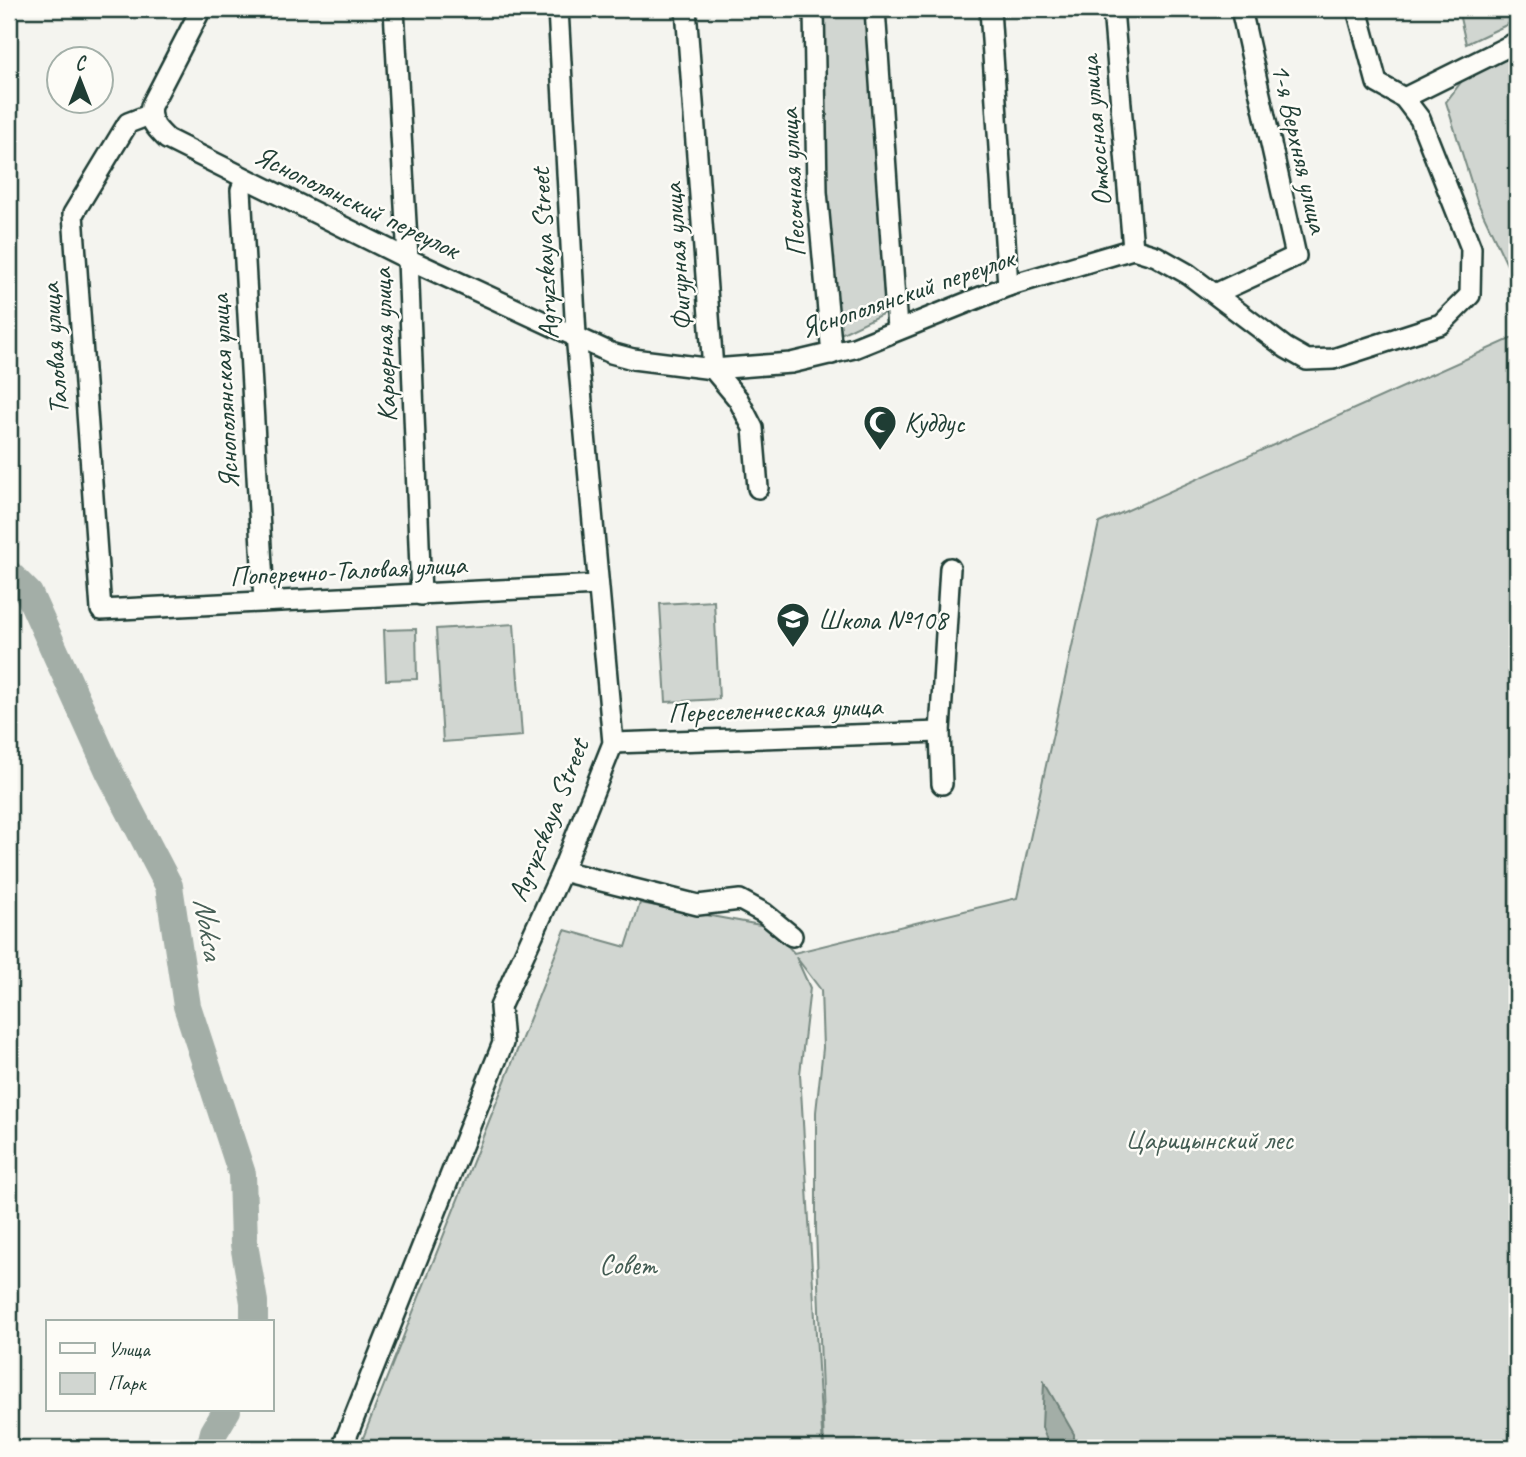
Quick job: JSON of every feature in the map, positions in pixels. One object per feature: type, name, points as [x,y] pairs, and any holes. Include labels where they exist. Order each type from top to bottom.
[{"type":"street","points":[[149,115],[151,106],[201,9]]},
{"type":"street","name":"Карьерная улица","points":[[394,9],[408,259],[421,595]]},
{"type":"street","name":"Agryzskaya Street","points":[[342,1448],[503,1043],[500,1007],[562,871],[613,743],[576,335],[558,9]]},
{"type":"street","name":"Фигурная улица","points":[[686,9],[713,369],[738,399],[753,428],[758,488]]},
{"type":"street","name":"Песочная улица","points":[[814,9],[817,192],[832,354]]},
{"type":"street","points":[[875,9],[897,329]]},
{"type":"street","points":[[990,9],[1008,286]]},
{"type":"street","name":"Откосная улица","points":[[1113,9],[1133,249]]},
{"type":"street","name":"1-я Верхняя улица","points":[[1217,293],[1296,256],[1241,9]]},
{"type":"street","points":[[1133,249],[1156,256],[1217,293],[1286,348],[1307,360],[1333,359],[1441,324],[1470,295],[1471,248],[1420,119],[1404,98],[1377,83],[1357,9]]},
{"type":"street","points":[[1404,98],[1517,42]]},
{"type":"street","name":"Яснополянский переулок","points":[[149,115],[153,125],[167,139],[246,180],[611,353],[633,359],[713,369],[791,363],[832,354],[1008,286],[1133,249]]},
{"type":"street","name":"Таловая улица","points":[[102,610],[73,215],[128,122],[149,115]]},
{"type":"street","name":"Яснополянская улица","points":[[246,180],[240,190],[264,601]]},
{"type":"street","points":[[942,784],[940,732],[950,568]]},
{"type":"street","name":"Поперечно-Таловая улица","points":[[102,610],[598,585]]},
{"type":"street","name":"Переселенческая улица","points":[[613,743],[940,732]]},
{"type":"street","points":[[562,871],[698,905],[740,901],[764,913],[792,936]]},
{"type":"green space","points":[[814,9],[878,9],[897,307],[826,341]]},
{"type":"green space","points":[[1458,9],[1517,9],[1517,20],[1466,44]]},
{"type":"green space","points":[[1517,52],[1517,286],[1477,201],[1446,102],[1465,77]]},
{"type":"green space","name":"Царицынский лес","points":[[1517,336],[1517,1448],[824,1448],[816,1228],[816,1112],[823,1048],[821,990],[796,957],[810,988],[800,1074],[823,1448],[359,1448],[565,930],[626,947],[640,903],[771,927],[794,953],[1017,898],[1099,523]]},
{"type":"green space","points":[[714,601],[719,699],[666,702],[660,604]]},
{"type":"green space","points":[[514,624],[522,736],[443,742],[436,629]]},
{"type":"green space","points":[[416,629],[417,679],[386,680],[384,630]]},
{"type":"shaded area","points":[[1044,1382],[1074,1434],[1074,1448],[1050,1448],[1042,1427]]},
{"type":"waterway","name":"Noksa","points":[[9,574],[29,594],[109,771],[169,886],[187,1006],[242,1174],[244,1244],[254,1302],[254,1320]]},
{"type":"waterway","name":"Noksa","points":[[210,1448],[214,1432],[226,1412]]},
{"type":"place","name":"Куддус","points":[[880,452]]},
{"type":"place","name":"Школа №108","points":[[793,649]]},
{"type":"park label","name":"Совет","points":[[628,1264]]}]
